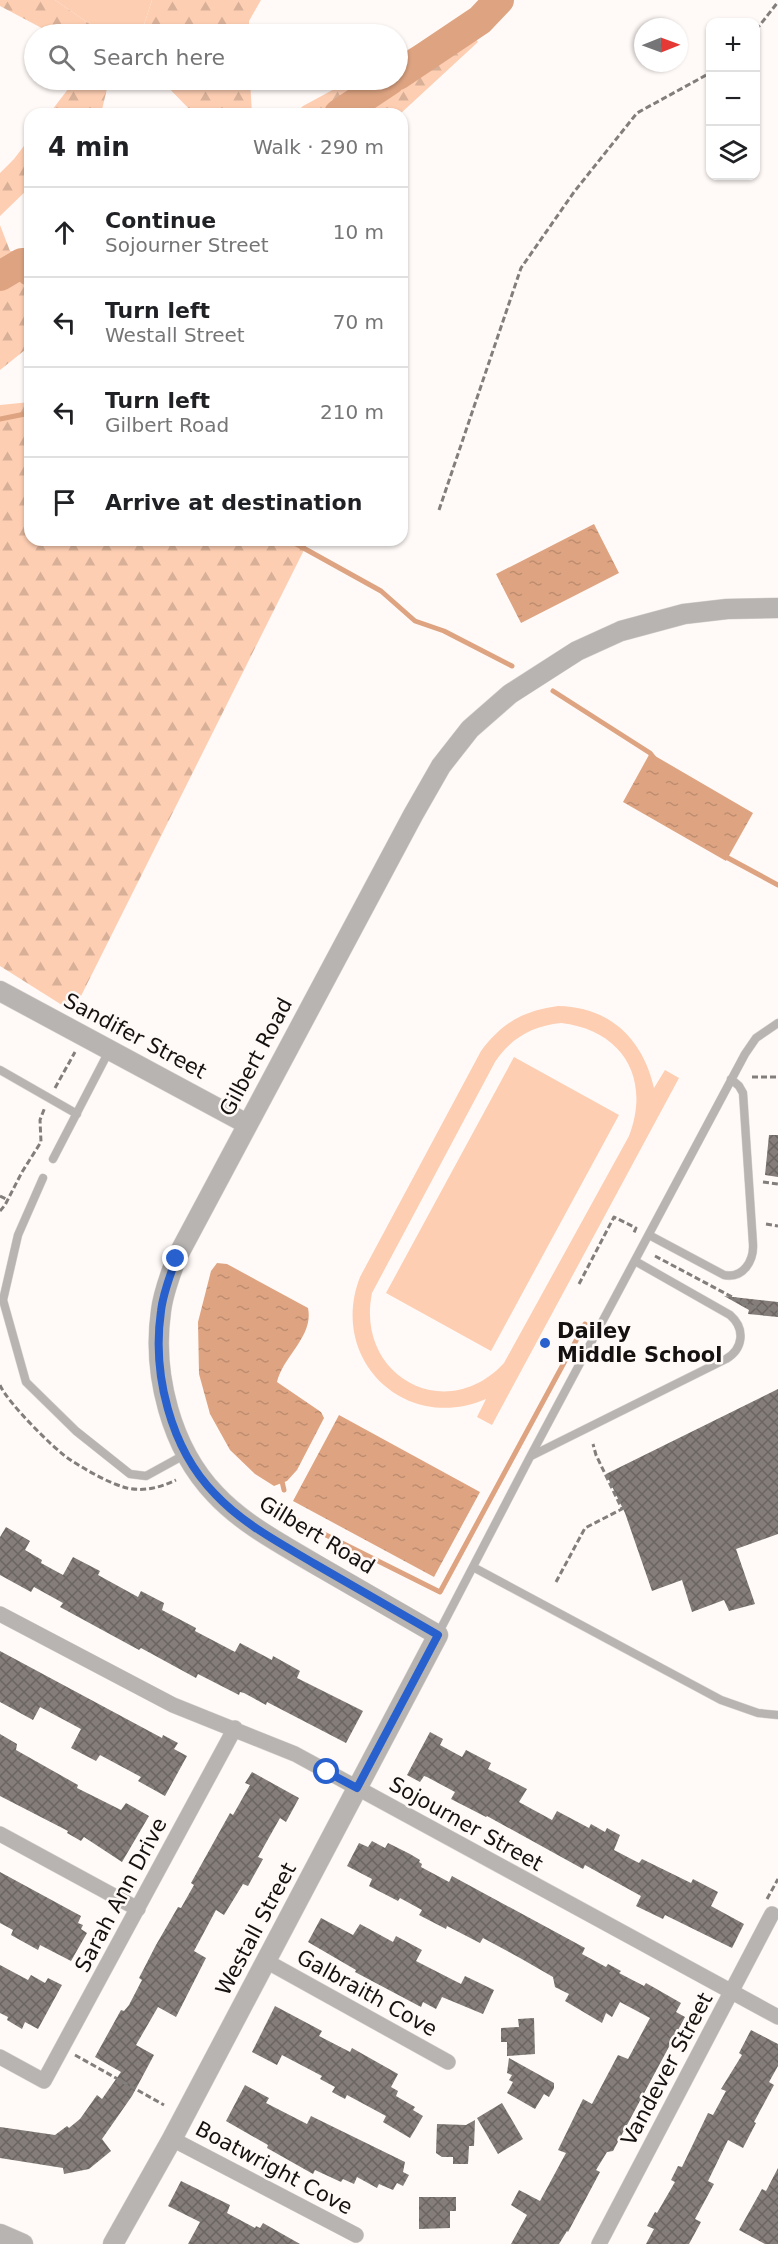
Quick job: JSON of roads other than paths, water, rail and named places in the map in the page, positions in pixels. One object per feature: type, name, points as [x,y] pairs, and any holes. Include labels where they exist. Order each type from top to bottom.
[{"type":"street","name":"Gilbert Road","points":[[438,1635],[247,1522],[213,1493],[186,1454],[172,1418],[160,1367],[161,1310],[176,1259],[413,815],[441,766],[470,729],[510,694],[577,651],[621,631],[684,614],[727,609],[778,608]]},
{"type":"street","name":"Sandifer Street","points":[[0,991],[247,1124]]},
{"type":"street","name":"Sojourner Street","points":[[0,1614],[173,1705],[295,1754],[778,2017]]},
{"type":"street","name":"Westall Street","points":[[113,2244],[172,2139],[438,1635]]},
{"type":"street","name":"Sarah Ann Drive","points":[[0,2057],[44,2081],[235,1728]]},
{"type":"street","points":[[0,1834],[138,1909]]},
{"type":"street","name":"Vandever Street","points":[[598,2244],[772,1914]]},
{"type":"street","name":"Galbraith Cove","points":[[266,1961],[448,2062]]},
{"type":"street","name":"Boatwright Cove","points":[[172,2139],[356,2235]]},
{"type":"street","points":[[0,2234],[22,2244]]},
{"type":"lane","points":[[438,1635],[530,1457],[732,1079],[756,1038],[770,1026],[778,1023]]},
{"type":"lane","points":[[53,1159],[110,1050]]},
{"type":"lane","points":[[0,1070],[77,1114]]},
{"type":"lane","points":[[649,1235],[729,1276],[742,1271],[752,1259],[753,1244],[742,1093],[732,1079]]},
{"type":"lane","points":[[43,1178],[18,1234],[3,1300],[26,1382],[76,1431],[130,1474],[146,1476],[186,1454]]},
{"type":"lane","points":[[530,1457],[726,1359],[739,1346],[740,1329],[730,1315],[635,1261]]},
{"type":"lane","points":[[473,1567],[721,1700],[747,1710],[778,1715]]},
{"type":"water","points":[[594,524],[619,573],[521,623],[496,574]]},
{"type":"water","points":[[650,753],[753,813],[726,861],[623,802]]},
{"type":"water","points":[[217,1263],[227,1264],[308,1308],[307,1328],[285,1363],[277,1382],[321,1412],[324,1418],[297,1470],[287,1481],[274,1486],[255,1474],[230,1450],[210,1414],[199,1374],[198,1322],[211,1271]]},
{"type":"water","points":[[339,1415],[480,1492],[434,1577],[293,1501]]},
{"type":"waterway","points":[[408,68],[480,20],[499,0]]},
{"type":"waterway","points":[[348,108],[375,90]]},
{"type":"waterway","points":[[0,276],[22,263],[24,265]]},
{"type":"waterway","points":[[0,419],[24,414]]},
{"type":"waterway","points":[[300,546],[381,591],[415,621],[444,631],[512,666]]},
{"type":"waterway","points":[[553,691],[650,753],[654,758]]},
{"type":"waterway","points":[[723,852],[728,858],[778,885]]},
{"type":"waterway","points":[[290,1512],[292,1518],[440,1592],[585,1324]]},
{"type":"waterway","points":[[281,1477],[284,1490]]},
{"type":"place","name":"Dailey Middle School","points":[[545,1343]]}]
